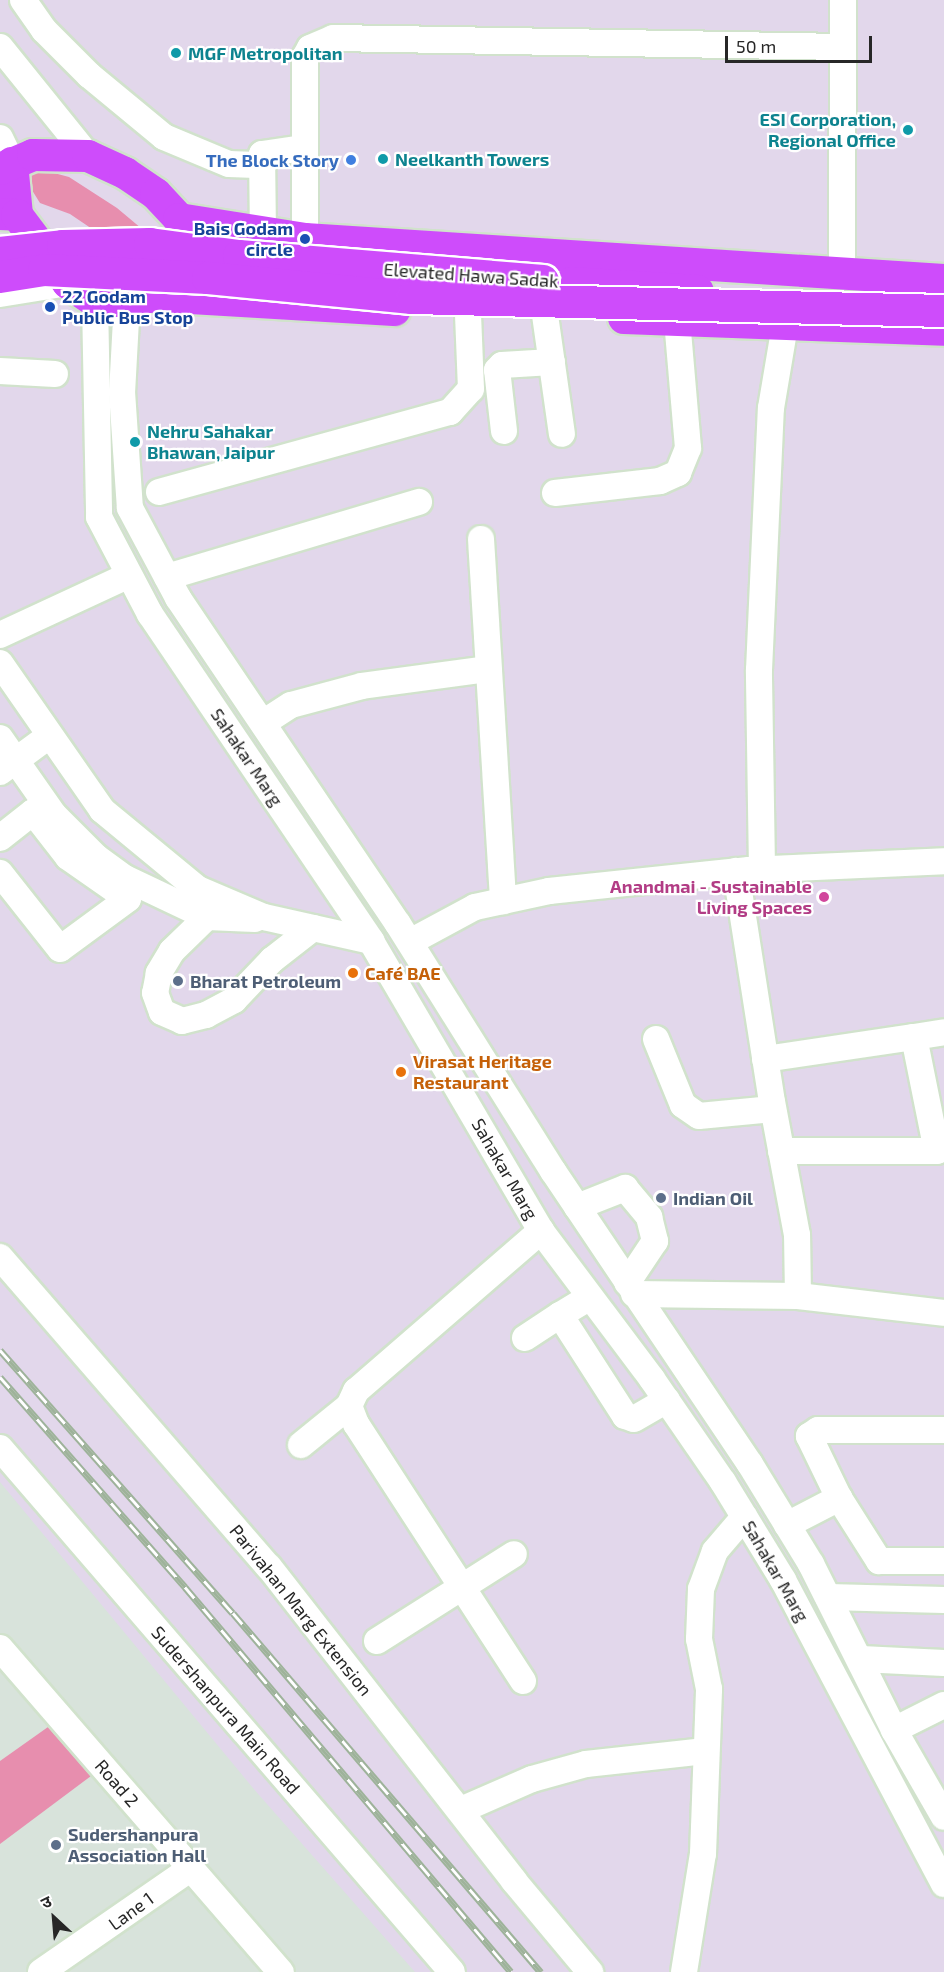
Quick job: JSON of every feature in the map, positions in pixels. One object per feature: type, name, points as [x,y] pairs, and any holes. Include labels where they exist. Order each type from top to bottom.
[{"type":"main road","points":[[141,299],[175,286],[184,270],[189,242],[179,219],[133,178],[88,156],[4,156],[9,214],[68,284],[95,301],[141,299],[468,314],[944,330]]},
{"type":"main road","points":[[179,219],[263,234],[304,238],[944,280]]},
{"type":"main road","name":"Elevated Hawa Sadak","points":[[0,253],[63,246],[150,244],[239,256],[571,283],[769,295],[909,294],[944,289]]},
{"type":"main road","name":"Elevated Hawa Sadak","points":[[0,277],[44,270],[208,278],[412,298],[944,311]]},
{"type":"street","points":[[23,0],[44,30],[89,75],[164,137],[229,164],[263,165]]},
{"type":"street","points":[[842,275],[843,0]]},
{"type":"street","points":[[304,238],[305,57],[310,48],[333,38],[842,47]]},
{"type":"street","points":[[0,46],[88,156]]},
{"type":"street","points":[[263,234],[262,154],[269,150],[303,148]]},
{"type":"street","points":[[0,294],[68,284]]},
{"type":"street","name":"Sahakar Marg","points":[[141,299],[122,392],[130,508],[167,577],[410,942],[577,1207],[787,1526],[861,1659],[894,1730],[944,1817]]},
{"type":"street","name":"Sahakar Marg","points":[[95,301],[99,517],[129,575],[157,624],[371,941],[541,1231],[667,1400],[744,1517],[783,1580],[944,1884]]},
{"type":"street","points":[[159,492],[450,412],[471,389],[468,314]]},
{"type":"street","points":[[545,315],[562,434]]},
{"type":"street","points":[[555,493],[660,481],[678,473],[688,448],[677,320]]},
{"type":"street","points":[[762,869],[762,605],[771,408],[785,325]]},
{"type":"street","points":[[504,431],[497,370],[502,365],[552,362]]},
{"type":"street","points":[[0,371],[55,374]]},
{"type":"street","points":[[167,577],[419,502]]},
{"type":"street","points":[[481,539],[487,669],[503,901]]},
{"type":"street","points":[[0,635],[129,575]]},
{"type":"street","points":[[0,663],[102,810],[198,889],[264,917],[371,941]]},
{"type":"street","points":[[263,723],[291,705],[362,686],[487,669]]},
{"type":"street","points":[[7,766],[49,736]]},
{"type":"street","points":[[0,738],[7,766],[96,857],[124,878],[207,917],[245,921],[264,917]]},
{"type":"street","points":[[0,838],[33,812],[68,857],[128,899],[60,949],[0,873]]},
{"type":"street","points":[[410,942],[475,907],[549,891],[762,869],[944,861]]},
{"type":"street","points":[[736,871],[773,1109],[797,1235],[798,1296]]},
{"type":"street","points":[[207,917],[172,951],[159,973],[155,993],[162,1012],[182,1021],[206,1015],[234,1000],[272,960],[312,928]]},
{"type":"street","points":[[765,1059],[944,1032]]},
{"type":"street","points":[[781,1151],[941,1151],[914,1037]]},
{"type":"street","points":[[656,1039],[683,1105],[699,1116],[773,1109]]},
{"type":"street","points":[[577,1207],[625,1188],[649,1217],[655,1241],[630,1288],[798,1296],[944,1313]]},
{"type":"street","points":[[301,1445],[349,1406],[356,1391],[541,1231]]},
{"type":"street","name":"Parivahan Marg Extension","points":[[0,1257],[269,1567],[461,1810],[514,1881],[590,1972]]},
{"type":"street","points":[[525,1338],[590,1297]]},
{"type":"street","points":[[560,1315],[625,1416],[634,1419],[667,1400]]},
{"type":"street","points":[[349,1406],[356,1424],[523,1681]]},
{"type":"street","points":[[944,1430],[811,1432],[809,1441],[839,1498],[879,1561],[944,1561]]},
{"type":"street","name":"Sudershanpura Main Road","points":[[0,1448],[452,1972]]},
{"type":"street","points":[[787,1526],[839,1498]]},
{"type":"street","points":[[684,1972],[703,1854],[709,1689],[699,1639],[701,1589],[715,1551],[744,1517]]},
{"type":"street","points":[[377,1641],[514,1554]]},
{"type":"street","points":[[828,1597],[944,1600]]},
{"type":"street","name":"Road 2","points":[[0,1648],[281,1972]]},
{"type":"street","points":[[861,1659],[944,1664]]},
{"type":"street","points":[[894,1730],[944,1705]]},
{"type":"street","points":[[461,1810],[532,1779],[586,1764],[705,1751]]},
{"type":"street","name":"Lane 1","points":[[42,1972],[190,1868]]},
{"type":"shaded area","points":[[35,168],[69,177],[117,208],[154,239],[101,235],[70,214],[40,203],[25,179]]},
{"type":"shaded area","points":[[0,1482],[253,1788],[415,1972],[0,1972]]},
{"type":"shaded area","points":[[48,1727],[91,1776],[0,1844],[0,1761]]},
{"type":"railway","points":[[0,1350],[233,1613],[541,1972]]},
{"type":"railway","points":[[0,1377],[185,1587],[511,1972]]},
{"type":"place","name":"MGF Metropolitan","points":[[176,53]]},
{"type":"place","name":"ESI Corporation, Regional Office","points":[[908,130]]},
{"type":"place","name":"Neelkanth Towers","points":[[383,159]]},
{"type":"place","name":"The Block Story","points":[[351,160]]},
{"type":"place","name":"Bais Godam circle","points":[[305,239]]},
{"type":"place","name":"22 Godam Public Bus Stop","points":[[50,307]]},
{"type":"place","name":"Nehru Sahakar Bhawan, Jaipur","points":[[135,442]]},
{"type":"place","name":"Anandmai - Sustainable Living Spaces","points":[[824,897]]},
{"type":"place","name":"Café BAE","points":[[353,973]]},
{"type":"place","name":"Bharat Petroleum","points":[[178,981]]},
{"type":"place","name":"Virasat Heritage Restaurant","points":[[401,1072]]},
{"type":"place","name":"Indian Oil","points":[[661,1198]]},
{"type":"place","name":"Sudershanpura Association Hall","points":[[56,1845]]}]
